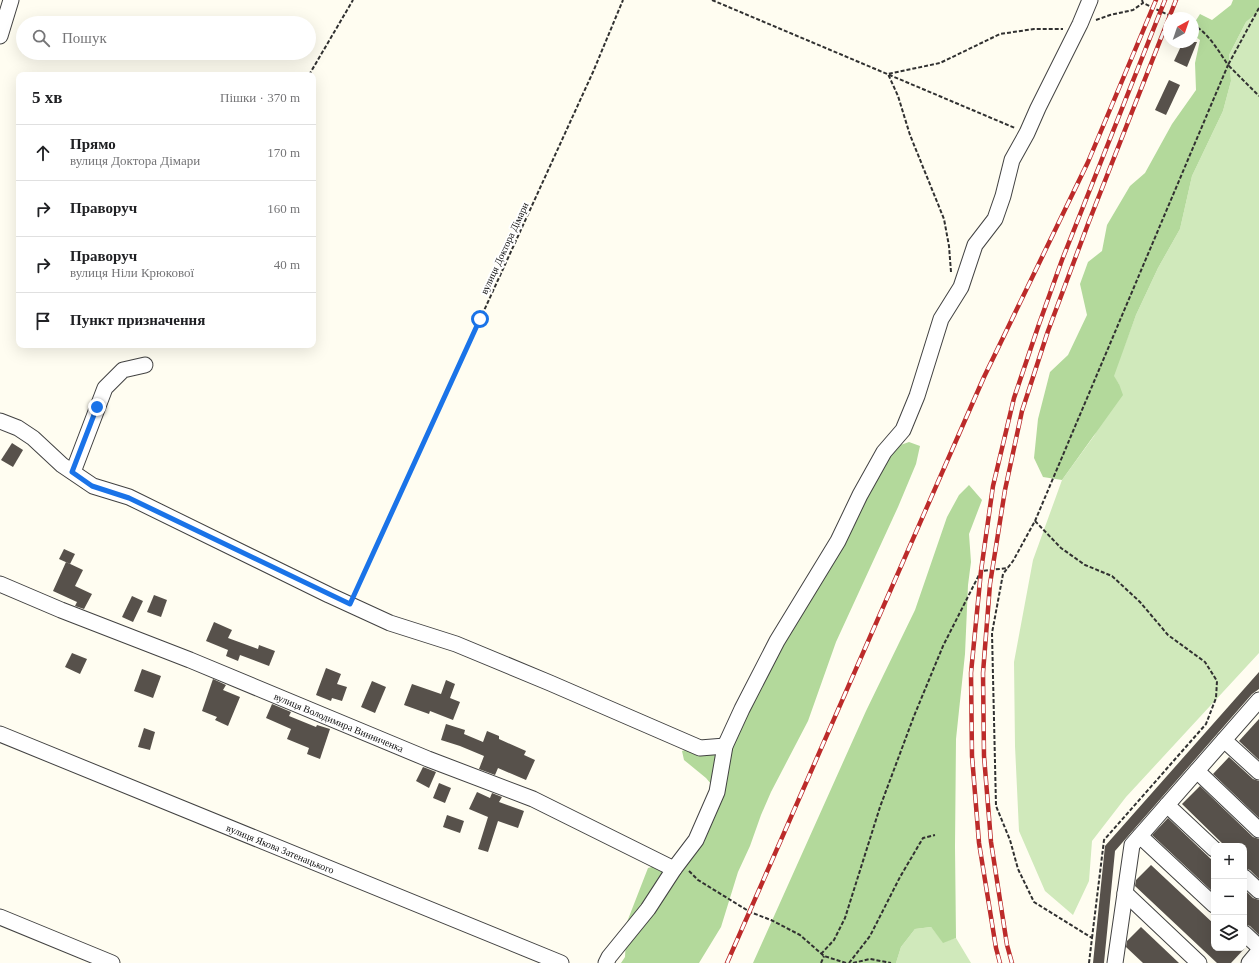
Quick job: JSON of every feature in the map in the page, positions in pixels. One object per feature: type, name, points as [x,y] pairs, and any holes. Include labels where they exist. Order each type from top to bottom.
[{"type":"street","points":[[0,36],[11,0]]},
{"type":"street","points":[[606,963],[609,957],[648,909],[676,866],[696,840],[717,792],[725,746],[742,709],[777,641],[838,541],[860,495],[884,452],[903,430],[917,396],[941,319],[961,287],[975,245],[995,219],[1003,196],[1012,160],[1027,133],[1080,24],[1090,0]]},
{"type":"street","points":[[72,472],[104,388],[123,370],[145,365]]},
{"type":"street","points":[[0,421],[18,428],[34,438],[62,465],[92,486],[129,498],[390,623],[471,650],[700,748],[725,746]]},
{"type":"street","name":"вулиця Володимира Винниченка","points":[[0,584],[61,610],[197,663],[428,759],[533,799],[676,866]]},
{"type":"street","points":[[1120,960],[1125,893],[1132,845],[1224,740],[1256,708]]},
{"type":"street","name":"вулиця Якова Затенацького","points":[[0,734],[561,963]]},
{"type":"street","points":[[1224,740],[1259,772]]},
{"type":"street","points":[[1197,771],[1259,830]]},
{"type":"street","points":[[1167,804],[1211,846]]},
{"type":"street","points":[[1140,836],[1211,902]]},
{"type":"street","points":[[1246,879],[1259,891]]},
{"type":"street","points":[[1125,893],[1199,963]]},
{"type":"street","points":[[0,916],[112,963]]},
{"type":"street","points":[[1247,936],[1259,947]]},
{"type":"street","points":[[1249,963],[1259,951]]},
{"type":"path","points":[[311,72],[353,0]]},
{"type":"path","name":"вулиця Доктора Дімари","points":[[350,604],[593,72],[623,0]]},
{"type":"path","points":[[712,0],[1027,133]]},
{"type":"path","points":[[888,74],[940,63],[1000,34],[1034,29],[1060,29],[1092,22],[1110,15],[1133,10],[1142,2],[1163,12]]},
{"type":"path","points":[[1092,938],[1034,902],[1018,869],[1010,840],[996,806],[992,634],[1003,574],[1014,561],[1035,520],[1228,65],[1259,8]]},
{"type":"path","points":[[1199,30],[1209,39],[1228,65],[1259,96]]},
{"type":"path","points":[[888,74],[898,96],[910,136],[944,219],[949,246],[952,277]]},
{"type":"path","points":[[1035,520],[1061,548],[1085,565],[1112,576],[1140,602],[1168,635],[1205,662],[1217,681],[1216,698],[1206,724],[1104,840],[1089,963]]},
{"type":"path","points":[[821,963],[823,955],[834,940],[845,918],[880,807],[914,716],[943,646],[981,571],[1008,568]]},
{"type":"path","points":[[849,963],[870,936],[900,877],[923,838],[935,835]]},
{"type":"path","points":[[676,866],[750,912],[771,920],[800,936],[823,955],[846,963]]},
{"type":"path","points":[[853,963],[870,959],[891,963]]},
{"type":"green space","points":[[1233,0],[1259,0],[1259,11],[1246,22],[1229,55],[1231,81],[1223,111],[1192,176],[1180,229],[1158,268],[1136,315],[1114,376],[1123,395],[1062,480],[1043,477],[1034,458],[1038,419],[1050,372],[1068,355],[1087,315],[1080,284],[1088,262],[1102,251],[1107,225],[1130,186],[1145,173],[1172,124],[1196,90],[1195,63],[1200,40],[1199,16],[1200,14],[1212,20],[1231,5]]},
{"type":"green space","points":[[1259,11],[1259,653],[1126,797],[1092,841],[1089,881],[1073,915],[1045,891],[1019,831],[1015,746],[1014,662],[1033,560],[1062,480],[1094,436],[1119,384],[1113,376],[1136,315],[1158,268],[1180,229],[1192,176],[1223,111],[1231,81],[1229,55],[1246,22]]},
{"type":"green space","points":[[909,442],[920,446],[916,464],[898,507],[836,642],[808,721],[771,792],[761,815],[750,846],[738,872],[721,927],[699,963],[621,963],[625,957],[627,922],[648,868],[693,856],[704,842],[722,797],[706,778],[684,760],[682,751],[737,734],[785,636],[892,448]]},
{"type":"green space","points":[[969,485],[982,500],[969,534],[971,562],[968,585],[965,654],[956,739],[956,938],[943,943],[931,927],[915,929],[901,947],[896,963],[753,963],[866,711],[915,610],[947,517],[959,495]]},
{"type":"green space","points":[[931,927],[943,942],[956,938],[971,963],[896,963],[901,947],[915,929]]},
{"type":"building","points":[[1180,48],[1195,48],[1187,67],[1174,61]]},
{"type":"building","points":[[1169,80],[1180,85],[1166,115],[1155,110]]},
{"type":"building","points":[[12,443],[23,450],[13,467],[1,460]]},
{"type":"building","points":[[64,549],[75,554],[70,564],[59,559]]},
{"type":"building","points":[[66,562],[83,570],[75,586],[92,594],[84,609],[75,606],[77,602],[53,591]]},
{"type":"building","points":[[154,595],[167,600],[161,617],[147,612]]},
{"type":"building","points":[[132,596],[143,601],[133,622],[122,617]]},
{"type":"building","points":[[214,622],[232,630],[228,638],[258,649],[259,645],[275,651],[269,666],[240,655],[238,661],[226,656],[228,650],[206,641]]},
{"type":"building","points":[[72,653],[87,659],[80,674],[65,667]]},
{"type":"building","points":[[326,668],[341,674],[337,684],[347,687],[342,701],[332,698],[331,701],[316,695]]},
{"type":"building","points":[[142,669],[161,676],[153,698],[134,691]]},
{"type":"building","points":[[1259,672],[1259,689],[1252,694],[1115,851],[1104,963],[1093,963],[1105,846]]},
{"type":"building","points":[[213,679],[226,685],[223,690],[240,697],[228,726],[215,720],[217,717],[202,711]]},
{"type":"building","points":[[446,680],[455,684],[450,698],[460,702],[453,720],[430,711],[429,714],[404,705],[412,684],[441,694]]},
{"type":"building","points":[[372,681],[386,687],[375,713],[361,707]]},
{"type":"building","points":[[272,704],[291,712],[289,716],[316,727],[317,725],[330,729],[320,759],[307,754],[309,748],[287,739],[291,729],[266,718]]},
{"type":"building","points":[[1259,719],[1259,760],[1239,741]]},
{"type":"building","points":[[446,724],[465,730],[464,734],[483,742],[487,731],[499,736],[499,739],[526,751],[524,755],[535,760],[526,780],[498,768],[495,775],[479,769],[484,756],[441,740]]},
{"type":"building","points":[[144,728],[155,732],[150,750],[138,747]]},
{"type":"building","points":[[1229,757],[1253,779],[1259,781],[1259,818],[1213,774]]},
{"type":"building","points":[[423,767],[436,772],[429,788],[416,781]]},
{"type":"building","points":[[439,783],[451,788],[445,803],[433,798]]},
{"type":"building","points":[[1200,786],[1253,837],[1259,839],[1259,879],[1247,869],[1247,843],[1222,843],[1182,804]]},
{"type":"building","points":[[477,792],[490,798],[492,793],[502,797],[499,802],[524,811],[518,828],[498,821],[488,852],[478,849],[488,817],[469,809]]},
{"type":"building","points":[[447,815],[464,821],[460,833],[443,827]]},
{"type":"building","points":[[1168,818],[1211,859],[1211,890],[1152,835]]},
{"type":"building","points":[[1151,865],[1211,921],[1211,951],[1242,951],[1231,963],[1217,963],[1135,886],[1136,880]]},
{"type":"building","points":[[1247,892],[1253,898],[1259,900],[1259,935],[1247,925]]},
{"type":"building","points":[[1141,927],[1179,963],[1143,963],[1126,947],[1127,941]]},
{"type":"railway","points":[[727,963],[984,377],[1088,162],[1156,0]]},
{"type":"railway","points":[[1000,963],[996,948],[979,843],[972,756],[971,673],[981,571],[993,486],[1014,398],[1038,327],[1062,260],[1165,0]]},
{"type":"railway","points":[[1012,963],[1007,945],[991,842],[984,756],[983,673],[990,584],[1005,490],[1022,411],[1048,331],[1088,224],[1176,0]]},
{"type":"route","points":[[97,407],[72,472],[92,486],[129,498],[350,604],[480,319]]}]
